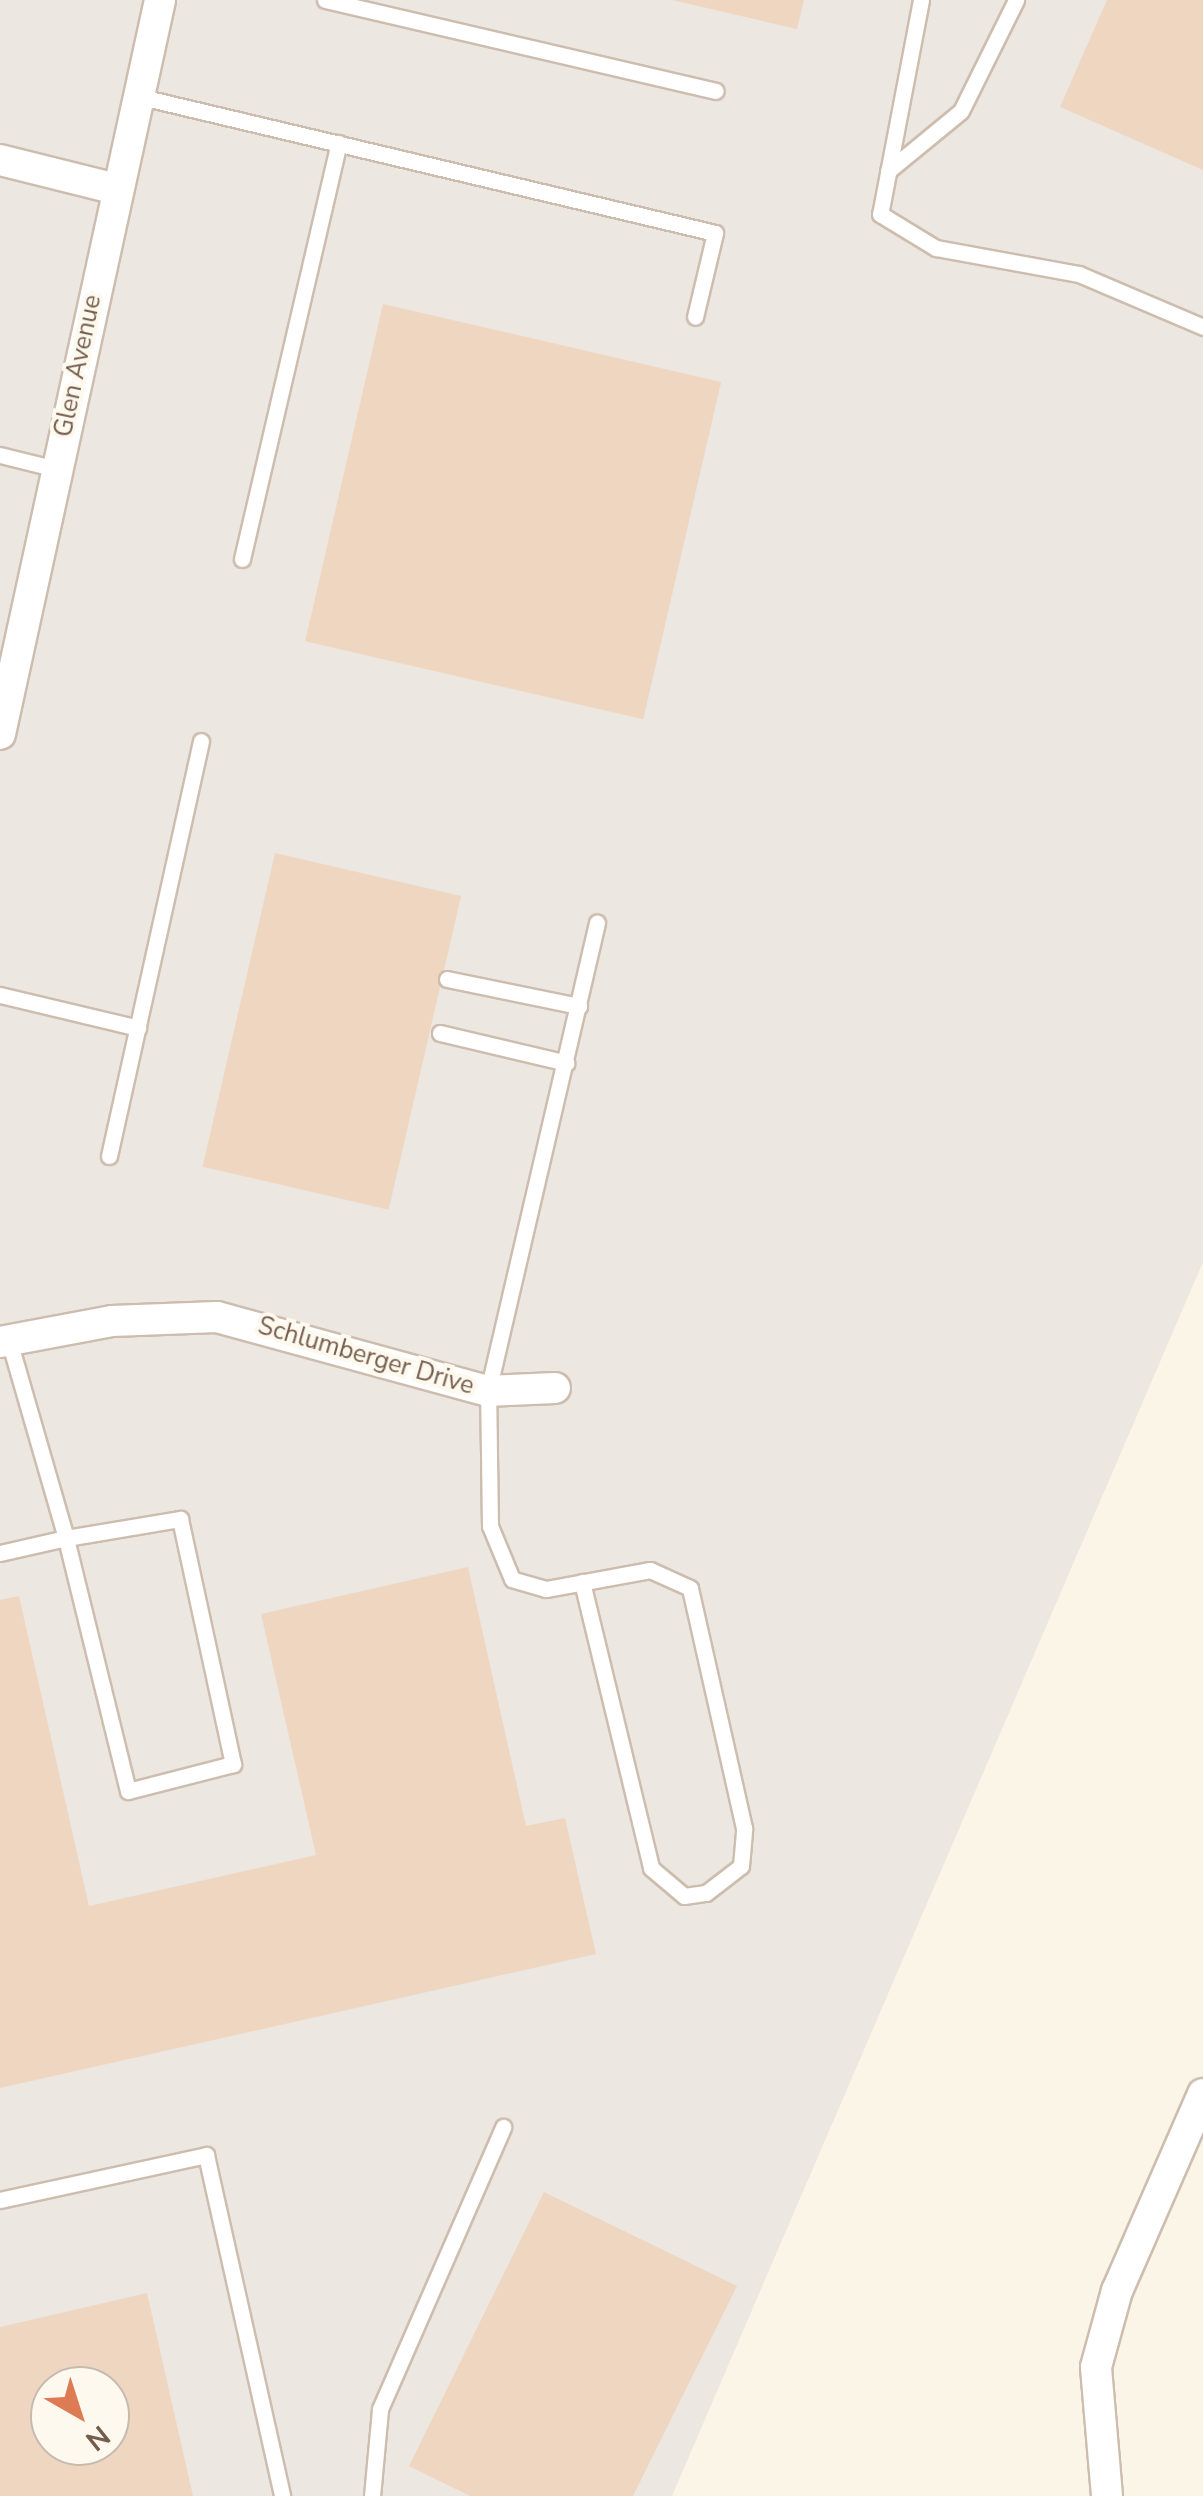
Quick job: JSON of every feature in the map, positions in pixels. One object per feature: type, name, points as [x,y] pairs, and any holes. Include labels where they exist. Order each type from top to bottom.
[{"type":"street","name":"Glen Avenue","points":[[0,734],[136,96],[160,0]]},
{"type":"street","points":[[0,160],[116,189]]},
{"type":"street","name":"Schlumberger Drive","points":[[5,1341],[112,1321],[217,1317],[488,1391],[555,1388]]},
{"type":"street","points":[[1106,2496],[1096,2367],[1117,2291],[1203,2094]]},
{"type":"lane","points":[[326,0],[371,5],[716,91]]},
{"type":"lane","points":[[921,0],[880,214],[936,248],[1078,274],[1203,327]]},
{"type":"lane","points":[[888,172],[962,110],[1016,0]]},
{"type":"lane","points":[[136,96],[715,233],[695,318]]},
{"type":"lane","points":[[242,559],[339,144]]},
{"type":"lane","points":[[0,455],[56,469]]},
{"type":"lane","points":[[109,1156],[201,741]]},
{"type":"lane","points":[[582,1582],[652,1868],[684,1896],[706,1893],[741,1866],[744,1828],[690,1588],[673,1572],[650,1570],[582,1582],[546,1589],[512,1579],[498,1558],[488,1391],[543,1125],[567,1063],[597,922]]},
{"type":"lane","points":[[447,979],[579,1006]]},
{"type":"lane","points":[[0,995],[138,1028]]},
{"type":"lane","points":[[440,1033],[567,1063]]},
{"type":"lane","points":[[0,1554],[66,1538],[180,1519],[233,1764],[128,1790],[66,1538],[5,1341]]},
{"type":"lane","points":[[372,2496],[380,2409],[503,2126]]},
{"type":"lane","points":[[0,2200],[206,2154],[282,2496]]},
{"type":"shaded area","points":[[0,0],[1203,0],[1203,1262],[672,2496],[0,2496]]},
{"type":"building","points":[[672,0],[804,0],[797,29]]},
{"type":"building","points":[[1107,0],[1203,0],[1203,170],[1060,107]]},
{"type":"building","points":[[383,304],[721,382],[643,719],[305,641]]},
{"type":"building","points":[[275,853],[461,896],[389,1210],[203,1167]]},
{"type":"building","points":[[468,1567],[526,1826],[565,1818],[596,1954],[0,2088],[0,1600],[19,1596],[89,1906],[316,1855],[261,1614]]},
{"type":"building","points":[[544,2192],[737,2286],[633,2496],[470,2496],[409,2466]]},
{"type":"building","points":[[147,2293],[193,2496],[0,2496],[0,2327]]}]
